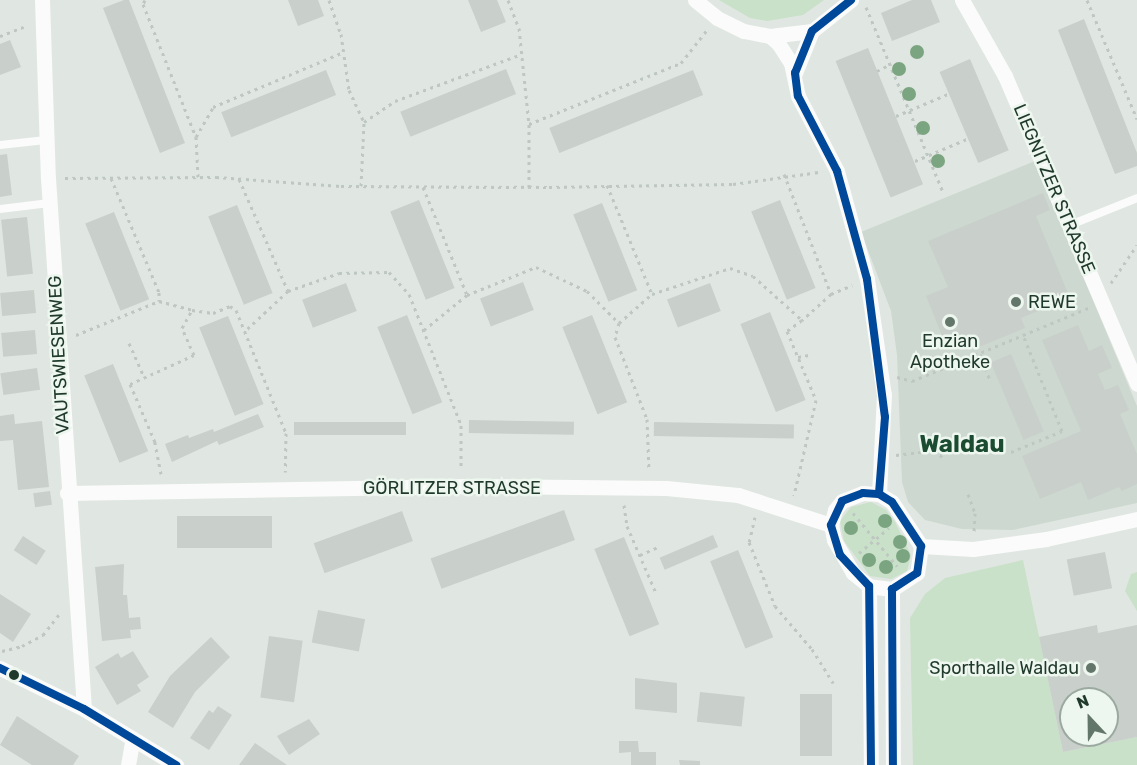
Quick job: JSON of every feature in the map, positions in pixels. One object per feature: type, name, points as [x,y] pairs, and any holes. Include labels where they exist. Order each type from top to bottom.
[{"type":"street","name":"VAUTSWIESENWEG","points":[[42,0],[48,178],[67,493],[84,709]]},
{"type":"street","points":[[695,0],[717,18],[744,31],[770,36],[812,31]]},
{"type":"street","name":"LIEGNITZER STRASSE","points":[[962,0],[1005,76],[1137,384]]},
{"type":"street","points":[[795,73],[812,31],[850,1]]},
{"type":"street","points":[[770,36],[786,54],[795,73],[798,96],[837,171],[867,279],[885,417],[879,494]]},
{"type":"street","name":"GÖRLITZER STRASSE","points":[[67,493],[462,487],[649,488],[709,491],[758,500],[831,525]]},
{"type":"street","points":[[862,493],[879,494],[904,516],[921,546],[918,573],[892,589],[869,586],[846,563],[834,540],[831,525],[842,501],[862,493]]},
{"type":"street","points":[[921,546],[973,549],[1046,539],[1137,519]]},
{"type":"street","points":[[869,586],[871,765]]},
{"type":"street","points":[[892,589],[893,765]]},
{"type":"street","points":[[0,668],[84,709],[176,765]]},
{"type":"street","points":[[128,765],[133,738]]},
{"type":"lane","points":[[0,145],[46,140]]},
{"type":"lane","points":[[1070,225],[1137,198]]},
{"type":"lane","points":[[0,209],[50,203]]},
{"type":"path","points":[[145,0],[196,137],[198,177]]},
{"type":"path","points":[[328,0],[344,52],[349,90],[364,122],[361,186]]},
{"type":"path","points":[[508,0],[519,28],[522,54],[529,124],[529,187]]},
{"type":"path","points":[[1087,0],[1137,119]]},
{"type":"path","points":[[850,1],[871,12],[943,192]]},
{"type":"path","points":[[529,124],[681,63],[717,18]]},
{"type":"path","points":[[0,36],[42,20]]},
{"type":"path","points":[[196,137],[213,107],[344,52]]},
{"type":"path","points":[[364,122],[395,101],[522,54]]},
{"type":"path","points":[[877,71],[891,64]]},
{"type":"path","points":[[896,116],[910,108],[948,94]]},
{"type":"path","points":[[915,161],[967,140]]},
{"type":"path","points":[[48,178],[198,177],[361,186],[529,187],[607,184],[733,184],[784,174],[837,171]]},
{"type":"path","points":[[784,174],[831,294],[788,331],[816,400],[790,510]]},
{"type":"path","points":[[111,178],[159,292],[159,301]]},
{"type":"path","points":[[239,178],[288,291]]},
{"type":"path","points":[[607,184],[652,294]]},
{"type":"path","points":[[423,187],[467,295]]},
{"type":"path","points":[[880,373],[912,381],[980,354],[1102,300],[1137,245]]},
{"type":"path","points":[[424,330],[467,295],[536,267],[587,291],[619,322]]},
{"type":"path","points":[[649,488],[647,419],[615,337],[619,322],[652,294],[730,268],[753,276],[802,320]]},
{"type":"path","points":[[245,331],[288,291],[339,273],[389,272],[409,294],[461,425],[462,487]]},
{"type":"path","points":[[58,342],[159,301],[213,314],[230,306],[236,310],[286,433],[284,490]]},
{"type":"path","points":[[164,491],[155,442],[130,384],[194,355],[182,328],[192,310]]},
{"type":"path","points":[[1011,453],[1062,431],[1023,335]]},
{"type":"path","points":[[1000,339],[1002,344]]},
{"type":"path","points":[[129,343],[144,378]]},
{"type":"path","points":[[980,354],[990,380]]},
{"type":"path","points":[[798,357],[809,355]]},
{"type":"path","points":[[1030,444],[1033,451]]},
{"type":"path","points":[[882,455],[934,450],[942,458]]},
{"type":"path","points":[[622,488],[627,526],[656,593]]},
{"type":"path","points":[[968,494],[975,513],[973,549]]},
{"type":"path","points":[[758,500],[749,542],[774,606],[812,649],[833,683]]},
{"type":"path","points":[[842,501],[909,580]]},
{"type":"path","points":[[846,563],[904,516]]},
{"type":"path","points":[[639,555],[658,547]]},
{"type":"path","points":[[0,651],[22,646],[43,634],[60,613],[76,602]]},
{"type":"shaded area","points":[[1035,161],[1137,406],[1137,503],[1013,530],[962,529],[925,520],[908,502],[902,482],[897,355],[891,311],[861,232]]},
{"type":"green space","points":[[719,0],[824,0],[803,15],[767,21],[750,18]]},
{"type":"green space","points":[[871,502],[886,510],[895,522],[911,555],[907,571],[891,579],[870,576],[844,541],[840,521],[851,507]]},
{"type":"green space","points":[[1023,560],[1059,733],[1059,747],[1062,747],[1063,752],[1088,747],[1119,747],[1119,741],[1137,737],[1137,765],[913,765],[910,618],[925,594],[945,578]]},
{"type":"green space","points":[[1137,572],[1137,611],[1125,591],[1131,574]]},
{"type":"building","points":[[129,0],[185,143],[160,153],[103,8]]},
{"type":"building","points":[[288,0],[318,0],[324,16],[298,26]]},
{"type":"building","points":[[468,0],[497,0],[506,22],[481,32]]},
{"type":"building","points":[[912,0],[931,0],[940,22],[892,41],[881,13]]},
{"type":"building","points":[[1084,19],[1137,153],[1137,166],[1115,174],[1058,30]]},
{"type":"building","points":[[10,40],[21,67],[0,75],[0,44]]},
{"type":"building","points":[[868,48],[923,184],[891,197],[836,61]]},
{"type":"building","points":[[970,59],[1009,150],[978,163],[940,72]]},
{"type":"building","points":[[506,69],[516,94],[410,137],[400,112]]},
{"type":"building","points":[[326,70],[336,95],[231,137],[221,112]]},
{"type":"building","points":[[693,70],[703,95],[559,153],[549,128]]},
{"type":"building","points":[[7,154],[12,195],[0,197],[0,155]]},
{"type":"building","points":[[1043,193],[1050,210],[1036,216],[1070,298],[1021,318],[1025,328],[974,349],[968,334],[945,343],[926,296],[948,287],[928,241]]},
{"type":"building","points":[[419,200],[455,288],[426,300],[390,212]]},
{"type":"building","points":[[780,200],[816,288],[787,300],[751,212]]},
{"type":"building","points":[[602,203],[637,290],[608,302],[573,215]]},
{"type":"building","points":[[237,205],[273,293],[244,305],[208,217]]},
{"type":"building","points":[[114,212],[149,299],[120,311],[85,224]]},
{"type":"building","points":[[27,217],[33,274],[7,276],[1,220]]},
{"type":"building","points":[[523,282],[534,310],[491,326],[480,298]]},
{"type":"building","points":[[346,283],[357,311],[313,328],[302,300]]},
{"type":"building","points":[[710,283],[721,311],[678,327],[667,299]]},
{"type":"building","points":[[34,290],[36,313],[2,316],[0,293]]},
{"type":"building","points":[[770,312],[806,400],[776,412],[740,324]]},
{"type":"building","points":[[407,315],[442,402],[413,414],[377,327]]},
{"type":"building","points":[[592,315],[627,402],[598,414],[562,327]]},
{"type":"building","points":[[228,316],[264,404],[235,416],[199,328]]},
{"type":"building","points":[[1078,325],[1089,351],[1102,345],[1112,368],[1098,374],[1105,390],[1118,385],[1129,410],[1120,414],[1137,454],[1137,484],[1122,491],[1119,487],[1088,500],[1081,482],[1040,499],[1022,456],[1081,431],[1042,340]]},
{"type":"building","points":[[35,330],[37,354],[3,357],[1,333]]},
{"type":"building","points":[[1011,354],[1044,431],[1024,440],[991,363]]},
{"type":"building","points":[[113,364],[148,451],[119,463],[84,376]]},
{"type":"building","points":[[37,368],[40,390],[3,395],[0,373]]},
{"type":"building","points":[[14,414],[15,424],[42,421],[49,487],[18,490],[13,440],[0,441],[0,416]]},
{"type":"building","points":[[258,414],[264,427],[219,445],[217,441],[172,462],[165,444],[188,435],[189,438],[213,429],[214,432]]},
{"type":"building","points":[[469,420],[574,422],[574,435],[469,433]]},
{"type":"building","points":[[294,422],[406,422],[406,435],[294,435]]},
{"type":"building","points":[[654,422],[794,424],[794,438],[654,436]]},
{"type":"building","points":[[50,491],[52,505],[35,507],[33,493]]},
{"type":"building","points":[[564,510],[575,540],[442,589],[431,559]]},
{"type":"building","points":[[402,511],[413,541],[325,573],[314,543]]},
{"type":"building","points":[[177,516],[272,516],[272,548],[177,548]]},
{"type":"building","points":[[713,535],[718,547],[665,570],[660,558]]},
{"type":"building","points":[[23,536],[46,551],[36,565],[14,550]]},
{"type":"building","points":[[624,537],[659,624],[630,636],[594,549]]},
{"type":"building","points":[[738,550],[773,637],[745,648],[710,561]]},
{"type":"building","points":[[1105,552],[1112,588],[1074,596],[1067,559]]},
{"type":"building","points":[[124,564],[123,595],[127,595],[129,618],[140,617],[141,629],[130,630],[131,638],[102,641],[95,567]]},
{"type":"building","points":[[0,594],[31,614],[13,642],[0,633]]},
{"type":"building","points":[[318,610],[365,619],[359,652],[312,642]]},
{"type":"building","name":"Sporthalle Waldau","points":[[1097,625],[1098,633],[1137,625],[1137,737],[1119,741],[1119,687],[1059,687],[1059,733],[1039,637]]},
{"type":"building","points":[[269,636],[303,641],[294,702],[260,697]]},
{"type":"building","points":[[211,637],[230,657],[195,692],[173,728],[148,712],[170,676]]},
{"type":"building","points":[[133,651],[149,677],[137,685],[141,691],[117,705],[95,667],[118,653],[121,658]]},
{"type":"building","points":[[635,678],[677,683],[677,713],[635,709]]},
{"type":"building","points":[[700,692],[745,697],[742,727],[697,722]]},
{"type":"building","points":[[800,694],[832,694],[832,756],[800,756]]},
{"type":"building","points":[[218,706],[232,715],[209,750],[190,738],[209,710],[213,713]]},
{"type":"building","points":[[17,716],[79,756],[73,765],[32,765],[0,745]]},
{"type":"building","points":[[309,719],[320,734],[289,755],[277,736]]},
{"type":"building","points":[[619,741],[638,741],[639,752],[656,752],[656,765],[631,765],[631,752],[619,753]]},
{"type":"building","points":[[255,743],[287,765],[239,765]]},
{"type":"building","name":"Sporthalle Waldau","points":[[1062,747],[1088,747],[1063,752]]},
{"type":"building","points":[[679,760],[700,761],[700,765],[680,765]]},
{"type":"transit line","points":[[851,0],[812,31],[795,73],[798,96],[837,171],[867,279],[885,417],[879,494]]},
{"type":"transit line","points":[[871,765],[869,586],[840,555],[831,525],[842,501],[863,493],[879,494],[892,502],[921,546],[917,573],[892,589],[893,765]]},
{"type":"transit line","points":[[0,668],[84,709],[176,765]]},
{"type":"place","name":"REWE","points":[[1016,302]]},
{"type":"place","name":"Enzian Apotheke","points":[[950,322]]},
{"type":"place","name":"Sporthalle Waldau","points":[[1091,668]]},
{"type":"district","name":"Waldau","points":[[962,445]]}]
